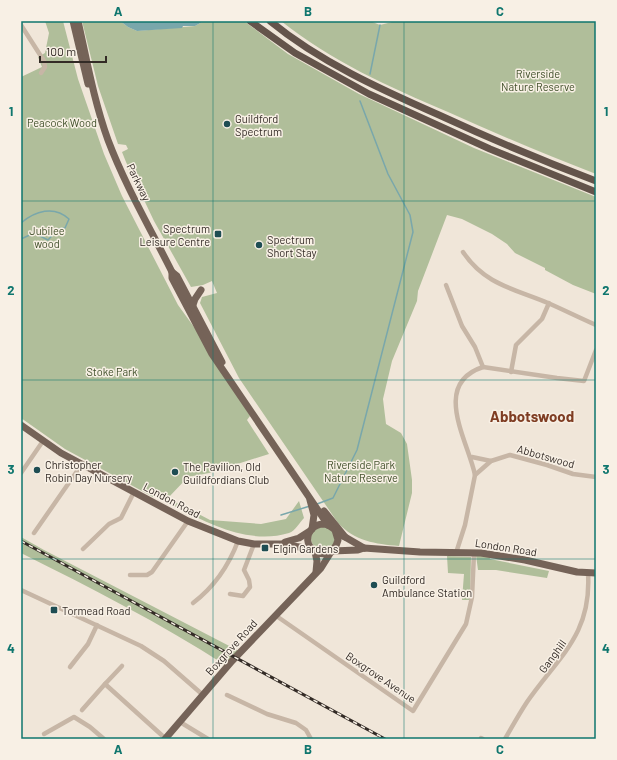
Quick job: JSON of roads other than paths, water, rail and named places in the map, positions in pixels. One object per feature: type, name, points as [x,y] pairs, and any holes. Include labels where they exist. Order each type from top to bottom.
[{"type":"highway","points":[[250,21],[305,59],[369,94],[497,152],[596,192]]},
{"type":"highway","points":[[254,21],[267,33]]},
{"type":"highway","points":[[270,21],[317,54],[375,86],[497,141],[596,181]]},
{"type":"main road","name":"Parkway","points":[[73,21],[88,87],[95,98]]},
{"type":"main road","name":"Parkway","points":[[78,21],[95,98],[116,159],[172,272],[177,276],[193,305],[242,399]]},
{"type":"main road","name":"Parkway","points":[[172,272],[172,278],[212,354],[301,485]]},
{"type":"main road","points":[[193,305],[194,298],[201,290]]},
{"type":"main road","name":"London Road","points":[[21,425],[43,441],[82,464],[188,521],[238,541],[254,544],[281,544],[313,550]]},
{"type":"main road","points":[[301,485],[328,525],[364,548]]},
{"type":"main road","points":[[301,485],[312,505],[314,515],[308,540],[317,561],[316,572]]},
{"type":"main road","points":[[301,485],[345,536]]},
{"type":"main road","points":[[311,530],[318,525],[328,525]]},
{"type":"main road","name":"London Road","points":[[281,544],[297,538],[311,530]]},
{"type":"main road","points":[[313,550],[324,554],[332,551],[338,540],[335,530]]},
{"type":"main road","name":"London Road","points":[[332,551],[358,550],[364,548],[474,553],[513,558],[588,573],[596,573]]},
{"type":"main road","name":"Boxgrove Road","points":[[166,739],[234,658],[321,568],[332,551]]},
{"type":"street","points":[[21,25],[44,61],[45,67],[41,73]]},
{"type":"street","points":[[463,252],[472,265],[487,278],[516,292],[548,303],[596,325]]},
{"type":"street","points":[[446,285],[462,326],[475,347],[482,367]]},
{"type":"street","points":[[512,372],[516,345],[542,319],[548,303]]},
{"type":"street","points":[[456,553],[465,525],[476,475],[472,457],[461,431],[455,403],[464,376],[473,370],[482,367],[584,381],[596,350]]},
{"type":"street","points":[[21,474],[43,441]]},
{"type":"street","name":"Abbotswood","points":[[476,475],[491,461],[510,455],[573,474],[596,477]]},
{"type":"street","name":"Abbotswood","points":[[472,457],[491,461]]},
{"type":"street","points":[[34,532],[82,464]]},
{"type":"street","points":[[83,549],[109,524],[121,518],[134,492]]},
{"type":"street","points":[[130,575],[147,576],[152,572],[188,521]]},
{"type":"street","points":[[193,603],[203,596],[220,576],[232,556],[238,541]]},
{"type":"street","points":[[230,594],[243,596],[250,587],[249,580],[244,570],[254,544]]},
{"type":"street","name":"Boxgrove Avenue","points":[[275,614],[413,711],[466,624],[472,597],[474,553]]},
{"type":"street","name":"Ganghill","points":[[505,739],[528,702],[572,644],[580,628],[586,604],[588,573]]},
{"type":"street","points":[[21,590],[141,646],[155,655],[202,695]]},
{"type":"street","points":[[70,667],[88,644],[97,625]]},
{"type":"street","points":[[82,710],[122,666]]},
{"type":"street","points":[[105,684],[166,739]]},
{"type":"street","points":[[227,695],[267,714],[296,723],[306,730],[311,739]]},
{"type":"street","points":[[44,734],[74,716],[104,739]]},
{"type":"street","points":[[180,722],[208,739]]},
{"type":"water","points":[[120,21],[204,21],[195,26],[183,26],[182,28],[137,31]]},
{"type":"waterway","points":[[370,74],[380,25]]},
{"type":"waterway","points":[[317,504],[333,498],[357,450],[413,232],[410,215],[388,174],[360,101]]},
{"type":"waterway","points":[[21,223],[32,215],[45,211],[57,212],[69,219],[65,228],[58,229],[48,240],[34,233],[21,239]]},
{"type":"waterway","points":[[281,515],[310,506]]},
{"type":"railway","points":[[21,541],[385,739]]},
{"type":"place","name":"Guildford Spectrum","points":[[227,124]]},
{"type":"place","name":"Spectrum Leisure Centre","points":[[218,234]]},
{"type":"place","name":"Spectrum Short Stay","points":[[259,245]]},
{"type":"place","name":"Christopher Robin Day Nursery","points":[[37,470]]},
{"type":"place","name":"The Pavilion, Old Guildfordians Club","points":[[175,472]]},
{"type":"place","name":"Elgin Gardens","points":[[265,548]]},
{"type":"place","name":"Guildford Ambulance Station","points":[[374,585]]},
{"type":"place","name":"Tormead Road","points":[[54,610]]},
{"type":"district","name":"Abbotswood","points":[[532,416]]},
{"type":"park label","name":"Riverside Nature Reserve","points":[[538,79]]},
{"type":"park label","name":"Peacock Wood","points":[[62,122]]},
{"type":"park label","name":"Jubilee wood","points":[[47,236]]},
{"type":"park label","name":"Stoke Park","points":[[112,371]]},
{"type":"park label","name":"Riverside Park Nature Reserve","points":[[361,470]]}]
